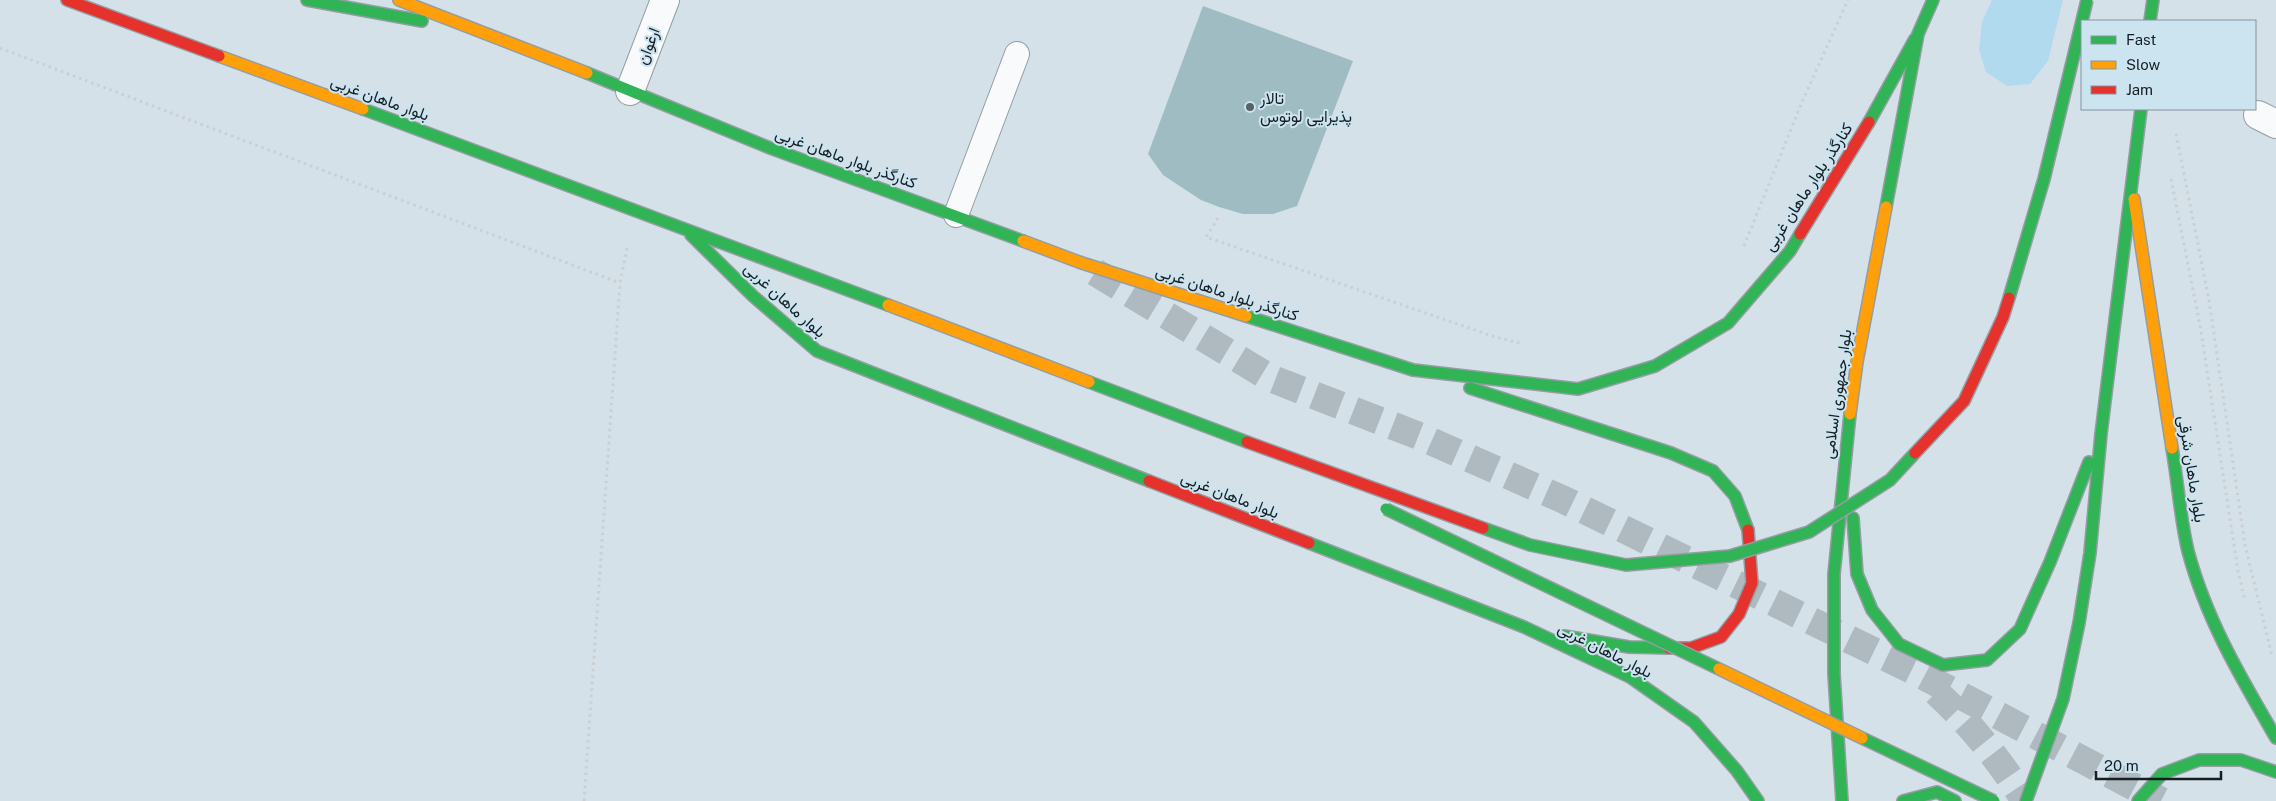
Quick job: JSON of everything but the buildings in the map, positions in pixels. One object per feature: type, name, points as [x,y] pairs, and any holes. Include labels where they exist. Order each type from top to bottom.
[{"type":"main road","name":"بلوار ماهان غربی","points":[[67,0],[635,209],[1247,442]]},
{"type":"main road","points":[[307,0],[490,34]]},
{"type":"main road","name":"کنارگذر بلوار ماهان غربی","points":[[399,0],[490,34],[770,148],[956,215],[1079,262],[1413,370],[1578,389],[1655,366],[1728,323],[1790,251],[1861,136],[1918,34]]},
{"type":"main road","name":"بلوار جمهوری اسلامی","points":[[1842,801],[1834,674],[1834,574],[1843,473],[1857,362],[1918,34],[1933,0]]},
{"type":"main road","points":[[2082,20],[2087,0]]},
{"type":"main road","points":[[2150,20],[2153,0]]},
{"type":"main road","points":[[1247,442],[1530,545],[1626,565],[1730,556],[1809,532],[1890,480],[1964,401],[2003,316],[2044,178],[2081,25]]},
{"type":"main road","points":[[2026,801],[2063,699],[2079,623],[2090,553],[2101,434],[2141,110]]},
{"type":"main road","name":"بلوار ماهان شرقی","points":[[2132,188],[2188,550],[2207,609],[2234,667],[2276,738]]},
{"type":"main road","name":"بلوار ماهان غربی","points":[[683,227],[754,296],[817,351],[1524,627],[1630,677],[1694,722],[1737,771],[1758,801]]},
{"type":"main road","points":[[1857,362],[1852,530],[1858,574],[1872,610],[1899,644],[1943,665],[1987,660],[2020,629],[2050,562],[2101,434]]},
{"type":"main road","points":[[1413,370],[1670,453],[1714,471],[1736,496],[1748,527],[1752,583],[1739,614],[1721,637],[1691,648],[1629,647],[1524,627]]},
{"type":"main road","points":[[1247,442],[1355,494]]},
{"type":"main road","points":[[1373,503],[1994,801]]},
{"type":"main road","points":[[2138,801],[2162,774],[2199,760],[2241,760],[2276,772]]},
{"type":"main road","points":[[1903,801],[1937,792],[1956,801]]},
{"type":"street","name":"ارغوان","points":[[630,91],[665,0]]},
{"type":"lane","points":[[956,215],[1017,54]]},
{"type":"path","points":[[1741,254],[1802,102],[1848,0]]},
{"type":"path","points":[[0,48],[620,283]]},
{"type":"path","points":[[2175,125],[2209,300],[2245,545],[2273,662]]},
{"type":"path","points":[[2169,170],[2200,325],[2238,571],[2247,608]]},
{"type":"path","points":[[584,801],[620,283],[635,209]]},
{"type":"path","points":[[1218,218],[1206,238],[1492,336],[1529,346]]},
{"type":"shaded area","points":[[1992,0],[2063,0],[2048,61],[2030,84],[2007,86],[1986,72],[1979,50],[1982,22]]},
{"type":"tunnel","points":[[1095,272],[1270,378],[1419,436],[1562,499],[1912,670],[2161,801]]},
{"type":"tunnel","points":[[1936,692],[1984,744],[2025,801]]},
{"type":"traffic: fast","points":[[307,0],[422,21]]},
{"type":"traffic: fast","points":[[1886,207],[1918,34],[1933,0]]},
{"type":"traffic: fast","points":[[2082,20],[2087,0]]},
{"type":"traffic: fast","points":[[2150,20],[2153,0]]},
{"type":"traffic: fast","points":[[2009,298],[2044,179],[2081,25]]},
{"type":"traffic: fast","points":[[1869,122],[1915,39]]},
{"type":"traffic: fast","points":[[587,73],[770,148],[1023,241]]},
{"type":"traffic: fast","points":[[363,109],[888,305]]},
{"type":"traffic: fast","points":[[2026,801],[2063,699],[2079,623],[2090,553],[2101,434],[2141,110]]},
{"type":"traffic: fast","points":[[1246,316],[1413,370],[1578,389],[1655,366],[1728,323],[1790,251],[1800,234]]},
{"type":"traffic: fast","points":[[691,235],[753,296],[817,351],[1149,481]]},
{"type":"traffic: fast","points":[[1089,382],[1247,442]]},
{"type":"traffic: fast","points":[[1470,388],[1671,453],[1713,471],[1735,496],[1748,530]]},
{"type":"traffic: fast","points":[[1842,801],[1834,674],[1834,574],[1850,414]]},
{"type":"traffic: fast","points":[[2172,448],[2185,538],[2204,600],[2226,647],[2276,738]]},
{"type":"traffic: fast","points":[[1483,528],[1530,545],[1626,565],[1730,556],[1809,532],[1890,480],[1915,453]]},
{"type":"traffic: fast","points":[[1853,518],[1857,574],[1872,610],[1899,644],[1943,665],[1987,660],[2020,629],[2050,562],[2089,462]]},
{"type":"traffic: fast","points":[[1386,509],[1719,669]]},
{"type":"traffic: fast","points":[[1309,543],[1524,627],[1630,677],[1694,722],[1737,771],[1758,801]]},
{"type":"traffic: fast","points":[[1564,636],[1629,647],[1669,648]]},
{"type":"traffic: fast","points":[[1862,738],[1994,801]]},
{"type":"traffic: fast","points":[[2138,801],[2162,774],[2199,760],[2241,760],[2276,772]]},
{"type":"traffic: fast","points":[[1903,801],[1937,792],[1955,801]]},
{"type":"traffic: slow","points":[[399,0],[587,73]]},
{"type":"traffic: slow","points":[[219,56],[363,109]]},
{"type":"traffic: slow","points":[[2134,199],[2172,448]]},
{"type":"traffic: slow","points":[[1850,414],[1857,362],[1886,207]]},
{"type":"traffic: slow","points":[[1023,241],[1079,262],[1246,316]]},
{"type":"traffic: slow","points":[[888,305],[1089,382]]},
{"type":"traffic: slow","points":[[1719,669],[1862,738]]},
{"type":"traffic: jam","points":[[67,0],[219,56]]},
{"type":"traffic: jam","points":[[1800,234],[1869,122]]},
{"type":"traffic: jam","points":[[1915,453],[1964,401],[2003,317],[2009,298]]},
{"type":"traffic: jam","points":[[1247,442],[1483,528]]},
{"type":"traffic: jam","points":[[1149,481],[1309,543]]},
{"type":"traffic: jam","points":[[1669,648],[1691,648],[1721,637],[1739,614],[1752,583],[1748,530]]},
{"type":"place","name":"تالار پذیرایی لوتوس","points":[[1250,107]]}]
